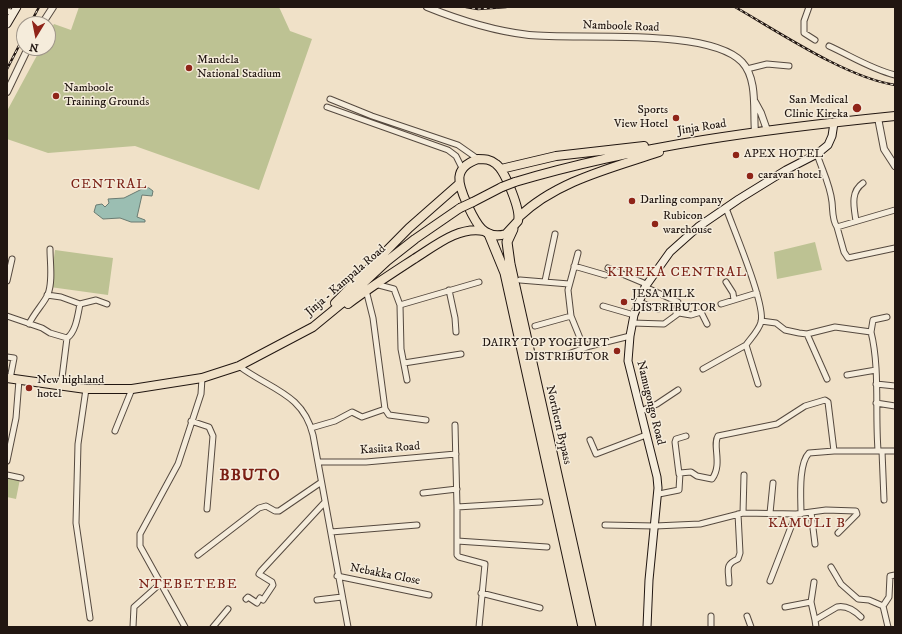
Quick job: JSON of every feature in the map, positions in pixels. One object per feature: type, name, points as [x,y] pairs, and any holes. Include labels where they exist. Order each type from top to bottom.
[{"type":"highway","name":"Jinja Road","points":[[473,202],[515,182],[595,160],[689,142],[767,130],[895,116]]},
{"type":"highway","points":[[500,169],[569,154],[689,142]]},
{"type":"highway","points":[[313,327],[332,316],[375,284],[447,239],[471,230],[502,235],[512,229],[519,217],[526,210],[557,190],[582,179],[689,142]]},
{"type":"highway","points":[[487,233],[478,226],[459,184],[462,170],[471,162],[478,159],[488,159],[500,169],[517,207],[519,217]]},
{"type":"highway","points":[[313,327],[409,228],[459,184]]},
{"type":"highway","name":"Jinja - Kampala Road","points":[[12,379],[86,389],[132,389],[202,378],[239,366],[313,327],[341,304],[387,261],[460,208],[473,202]]},
{"type":"highway","name":"Northern Bypass","points":[[512,229],[507,242],[510,264],[591,627]]},
{"type":"highway","name":"Northern Bypass","points":[[487,233],[505,273],[583,627]]},
{"type":"main road","points":[[7,24],[13,10]]},
{"type":"main road","name":"Namugongo Road","points":[[647,627],[648,588],[658,494],[657,477],[628,361],[630,336],[634,315],[646,286],[661,262],[674,248],[726,208],[786,170],[817,154],[831,141],[834,123]]},
{"type":"street","points":[[47,16],[53,7]]},
{"type":"street","name":"Namboole Road","points":[[427,7],[480,25],[518,34],[543,36],[635,37],[691,42],[730,54],[743,62],[747,69]]},
{"type":"street","points":[[809,7],[803,29],[804,33],[815,40]]},
{"type":"street","points":[[829,46],[861,61],[867,66],[895,75]]},
{"type":"street","points":[[8,89],[24,56]]},
{"type":"street","points":[[767,130],[761,112],[755,102],[751,80],[747,69],[767,64],[789,66]]},
{"type":"street","points":[[330,99],[372,116],[458,145],[478,159]]},
{"type":"street","points":[[754,132],[753,108],[755,102]]},
{"type":"street","points":[[327,107],[448,150],[456,156],[462,170]]},
{"type":"street","points":[[878,118],[884,149],[888,158],[895,166]]},
{"type":"street","points":[[817,154],[830,188],[834,223],[837,227],[844,252],[848,258],[895,248]]},
{"type":"street","points":[[888,158],[895,155]]},
{"type":"street","points":[[856,221],[854,197],[858,188],[863,183]]},
{"type":"street","points":[[702,369],[746,345],[762,321],[757,294],[726,208]]},
{"type":"street","points":[[837,227],[895,210]]},
{"type":"street","points":[[545,281],[555,234]]},
{"type":"street","points":[[29,324],[35,311],[47,295],[50,285],[50,249]]},
{"type":"street","points":[[578,253],[569,284],[571,316],[582,343],[590,346]]},
{"type":"street","points":[[7,281],[12,258]]},
{"type":"street","points":[[574,266],[605,275]]},
{"type":"street","points":[[608,268],[679,303],[676,314]]},
{"type":"street","points":[[520,280],[569,284]]},
{"type":"street","points":[[400,305],[479,282]]},
{"type":"street","points":[[726,282],[731,290],[734,300]]},
{"type":"street","points":[[375,284],[394,289],[400,305],[401,349],[407,380]]},
{"type":"street","points":[[366,290],[374,324],[385,409],[389,415],[426,420]]},
{"type":"street","points":[[449,290],[454,310],[456,332]]},
{"type":"street","points":[[721,304],[757,294]]},
{"type":"street","points":[[47,295],[61,297],[80,304],[96,300],[107,304]]},
{"type":"street","points":[[639,302],[658,309]]},
{"type":"street","points":[[61,386],[67,338],[70,336],[76,323],[80,304]]},
{"type":"street","points":[[603,306],[634,315]]},
{"type":"street","points":[[632,323],[664,324],[676,314],[682,313],[691,315],[701,312],[707,324]]},
{"type":"street","points":[[7,316],[67,338]]},
{"type":"street","points":[[535,326],[571,316]]},
{"type":"street","points":[[884,500],[876,404],[877,359],[871,332],[873,320],[887,317]]},
{"type":"street","points":[[762,321],[778,324],[788,332],[807,334],[835,327],[871,332]]},
{"type":"street","points":[[807,334],[826,378]]},
{"type":"street","points":[[560,357],[590,346],[630,336]]},
{"type":"street","points":[[746,345],[758,384]]},
{"type":"street","points":[[404,362],[461,354]]},
{"type":"street","points":[[7,357],[14,358],[12,379],[16,418],[7,461]]},
{"type":"street","points":[[239,366],[294,400],[301,408],[311,428],[318,462],[320,483],[331,532],[337,576],[348,627]]},
{"type":"street","points":[[847,375],[876,370]]},
{"type":"street","points":[[185,627],[171,605],[161,583],[140,546],[139,538],[150,513],[178,464],[201,394],[202,378]]},
{"type":"street","points":[[876,384],[895,386]]},
{"type":"street","points":[[86,389],[78,444],[76,523],[90,618]]},
{"type":"street","points":[[115,431],[132,389]]},
{"type":"street","points":[[641,411],[657,404],[678,390]]},
{"type":"street","points":[[679,474],[691,472],[697,476],[712,478],[718,458],[716,439],[718,436],[777,424],[805,406],[825,400],[828,402],[834,451]]},
{"type":"street","points":[[876,404],[895,406]]},
{"type":"street","points":[[311,428],[335,421],[352,412],[362,417],[385,409]]},
{"type":"street","points":[[191,421],[210,427],[213,436],[207,509]]},
{"type":"street","points":[[455,425],[458,555],[459,557],[485,564],[478,627]]},
{"type":"street","points":[[590,440],[596,454],[646,435]]},
{"type":"street","points":[[658,494],[679,490],[679,474],[675,442],[676,439],[686,436]]},
{"type":"street","points":[[770,581],[799,514],[802,473],[806,456],[809,453],[834,451],[895,451]]},
{"type":"street","name":"Kasiita Road","points":[[318,462],[366,462],[456,454]]},
{"type":"street","points":[[7,475],[21,478]]},
{"type":"street","points":[[729,584],[729,564],[738,559],[740,553],[740,513],[744,475]]},
{"type":"street","points":[[198,555],[260,508],[266,506],[275,511],[279,511],[320,483]]},
{"type":"street","points":[[770,514],[773,483]]},
{"type":"street","points":[[423,494],[457,489]]},
{"type":"street","points":[[457,507],[540,502]]},
{"type":"street","points":[[246,599],[248,597],[257,603],[260,598],[263,600],[273,585],[272,582],[259,574],[324,503]]},
{"type":"street","points":[[605,525],[655,526],[700,524],[740,513],[799,514],[840,510],[857,511],[857,514],[838,533]]},
{"type":"street","points":[[811,512],[815,544]]},
{"type":"street","points":[[331,532],[417,525]]},
{"type":"street","points":[[457,541],[547,547]]},
{"type":"street","points":[[831,567],[841,584],[858,599],[872,601],[883,606]]},
{"type":"street","points":[[888,627],[883,606],[889,597],[890,576],[895,575]]},
{"type":"street","name":"Nebakka Close","points":[[337,576],[429,595]]},
{"type":"street","points":[[814,582],[811,602],[816,627]]},
{"type":"street","points":[[133,627],[134,607],[161,583]]},
{"type":"street","points":[[482,593],[540,608]]},
{"type":"street","points":[[317,600],[342,597]]},
{"type":"street","points":[[785,607],[811,602]]},
{"type":"street","points":[[815,620],[841,606],[852,610],[861,617]]},
{"type":"street","points":[[213,627],[228,609]]},
{"type":"street","points":[[711,616],[711,627]]},
{"type":"street","points":[[747,616],[751,627]]},
{"type":"green space","points":[[79,7],[279,7],[290,31],[312,39],[259,190],[135,146],[48,153],[7,139],[7,111],[37,56],[56,56],[56,25],[71,30]]},
{"type":"green space","points":[[815,242],[822,270],[777,279],[774,252]]},
{"type":"green space","points":[[55,250],[113,258],[108,295],[50,287]]},
{"type":"green space","points":[[7,476],[20,479],[16,499],[7,497]]},
{"type":"water","points":[[149,188],[153,191],[152,196],[142,195],[137,217],[145,220],[145,222],[131,222],[120,218],[103,219],[94,212],[96,205],[102,204],[105,207],[109,203],[108,199],[124,198],[142,189]]},
{"type":"railway","points":[[34,16],[39,7]]},
{"type":"railway","points":[[466,7],[478,9],[506,7]]},
{"type":"railway","points":[[735,7],[792,41],[834,63],[855,73],[895,85]]},
{"type":"railway","points":[[7,69],[16,52]]},
{"type":"place","name":"Mandela National Stadium","points":[[189,68]]},
{"type":"place","name":"Namboole Training Grounds","points":[[56,96]]},
{"type":"place","name":"San Medical Clinic Kireka","points":[[857,108]]},
{"type":"place","name":"Sports View Hotel","points":[[676,118]]},
{"type":"place","name":"APEX HOTEL","points":[[736,155]]},
{"type":"place","name":"caravan hotel","points":[[750,176]]},
{"type":"place","name":"Darling company","points":[[632,201]]},
{"type":"place","name":"Rubicon warehouse","points":[[655,224]]},
{"type":"place","name":"JESA MILK DISTRIBUTOR","points":[[624,302]]},
{"type":"place","name":"DAIRY TOP YOGHURT DISTRIBUTOR","points":[[617,351]]},
{"type":"place","name":"New highland hotel","points":[[29,388]]},
{"type":"district","name":"CENTRAL","points":[[109,185]]},
{"type":"district","name":"KIREKA CENTRAL","points":[[677,273]]},
{"type":"district","name":"BBUTO","points":[[250,477]]},
{"type":"district","name":"KAMULI B","points":[[807,524]]},
{"type":"district","name":"NTEBETEBE","points":[[188,585]]}]
